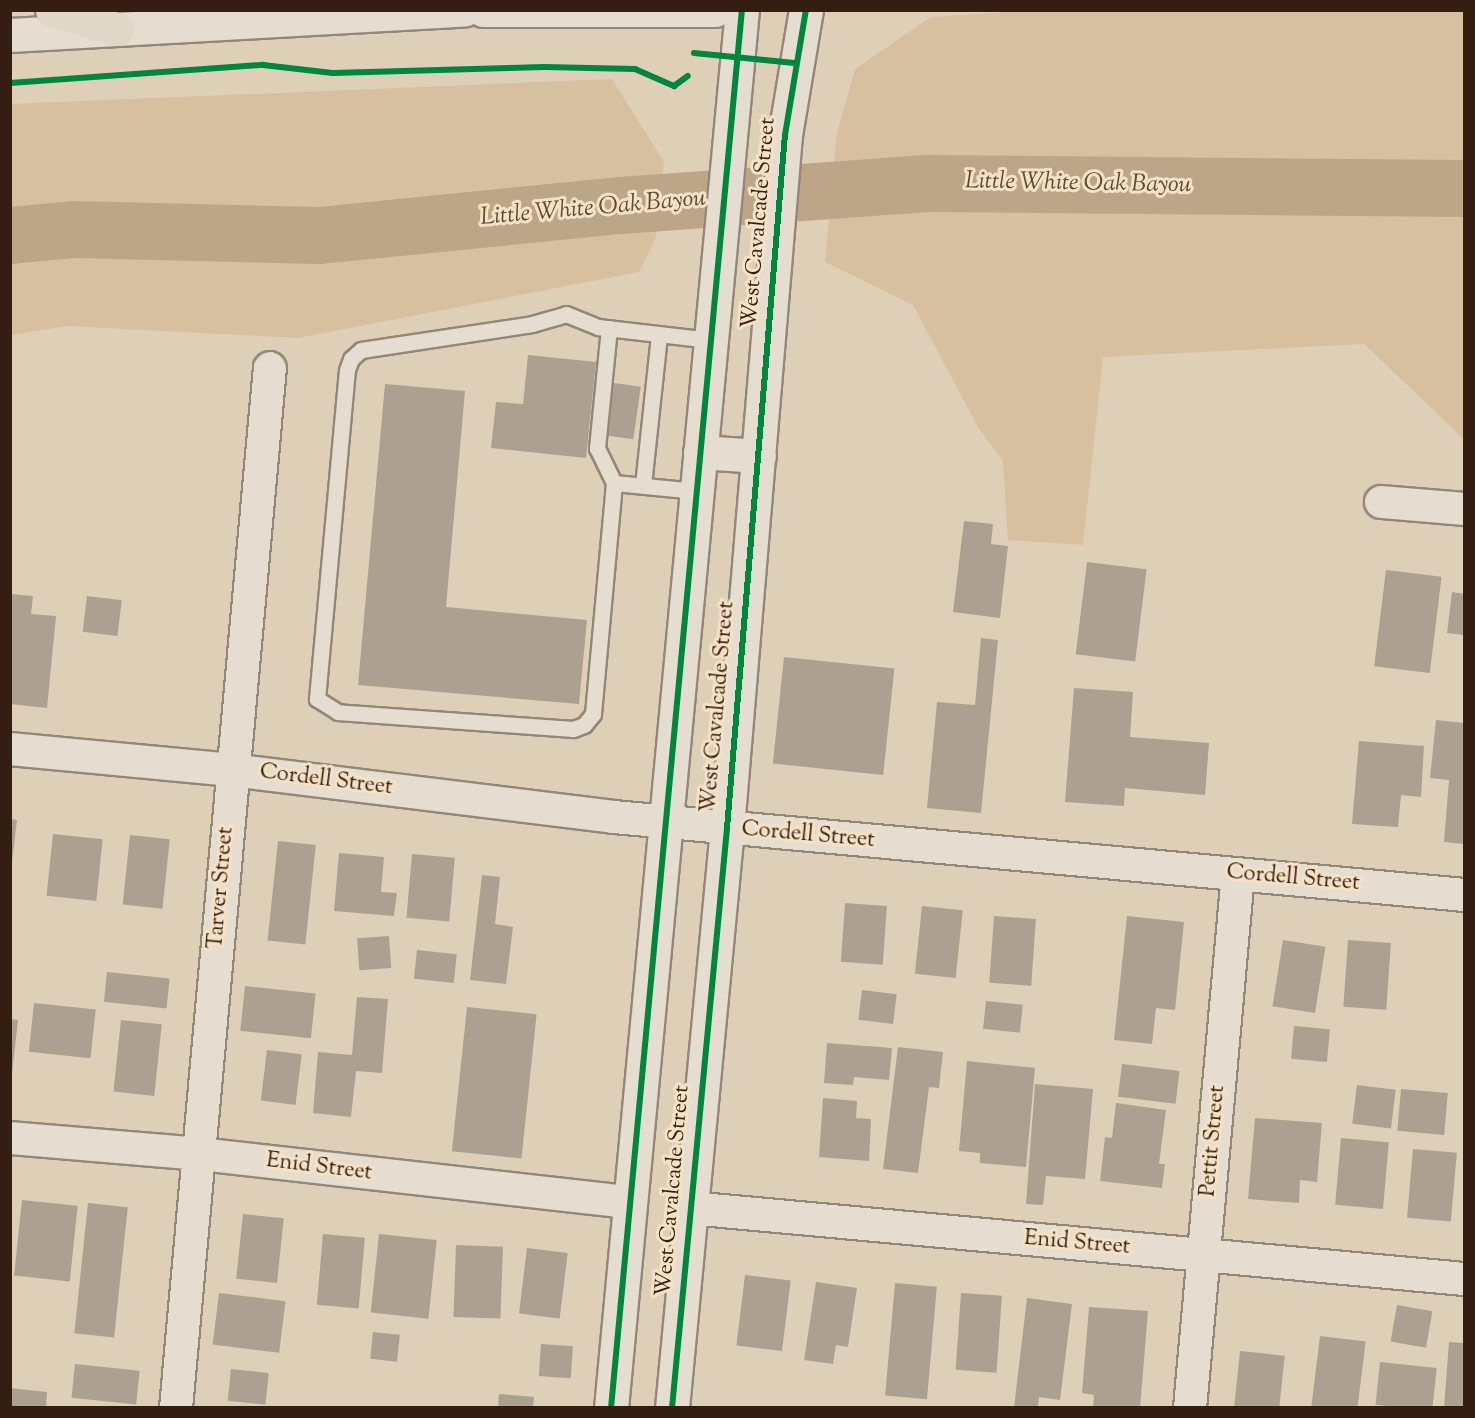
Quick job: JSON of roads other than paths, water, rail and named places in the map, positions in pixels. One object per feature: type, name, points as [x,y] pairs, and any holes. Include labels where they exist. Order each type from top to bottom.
[{"type":"highway","points":[[52,10],[117,29]]},
{"type":"main road","points":[[10,35],[464,10]]},
{"type":"main road","points":[[483,10],[715,10]]},
{"type":"main road","name":"West Cavalcade Street","points":[[611,1407],[628,1202],[668,823],[714,284],[742,10]]},
{"type":"main road","name":"West Cavalcade Street","points":[[672,1407],[727,828],[785,135],[807,10]]},
{"type":"main road","points":[[700,452],[759,456]]},
{"type":"street","name":"Tarver Street","points":[[176,1407],[270,368]]},
{"type":"street","points":[[1381,502],[1464,509]]},
{"type":"street","name":"Cordell Street","points":[[10,750],[232,770],[668,823],[1464,895]]},
{"type":"street","name":"Pettit Street","points":[[1190,1407],[1239,874]]},
{"type":"street","name":"Enid Street","points":[[10,1138],[199,1154],[628,1202]]},
{"type":"street","name":"Enid Street","points":[[690,1208],[1464,1279]]},
{"type":"lane","points":[[609,328],[597,448],[614,483],[592,714],[584,725],[573,729],[338,712],[317,699],[351,359],[374,345],[532,324],[553,315],[566,314],[609,328],[710,340]]},
{"type":"lane","points":[[643,485],[659,335]]},
{"type":"lane","points":[[614,483],[696,491]]},
{"type":"waterway","name":"Little White Oak Bayou","points":[[10,235],[72,229],[319,235],[620,205],[930,183],[1464,188]]}]
